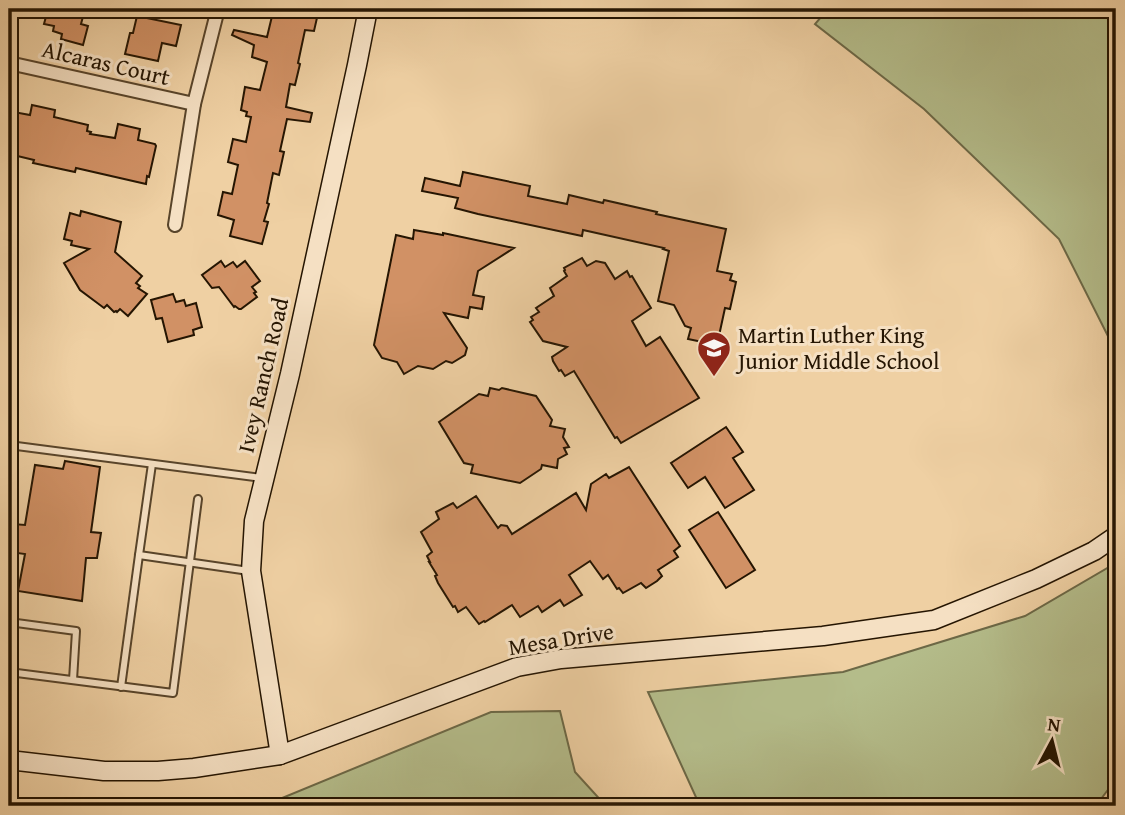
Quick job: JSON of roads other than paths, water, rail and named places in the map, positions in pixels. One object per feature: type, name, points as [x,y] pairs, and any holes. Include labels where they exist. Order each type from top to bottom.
[{"type":"main road","name":"Ivey Ranch Road","points":[[279,755],[251,571],[254,521],[296,347],[368,9]]},
{"type":"main road","name":"Mesa Drive","points":[[9,760],[104,771],[158,771],[279,755],[517,667],[561,659],[824,636],[934,620],[1036,579],[1094,551],[1116,536]]},
{"type":"street","points":[[175,225],[194,104],[218,9]]},
{"type":"street","name":"Alcaras Court","points":[[9,63],[194,104]]},
{"type":"lane","points":[[9,445],[264,479]]},
{"type":"lane","points":[[121,687],[152,464]]},
{"type":"lane","points":[[9,672],[173,693],[198,499]]},
{"type":"lane","points":[[139,555],[251,571]]},
{"type":"lane","points":[[9,622],[76,631],[73,680]]},
{"type":"place","name":"Martin Luther King Junior Middle School","points":[[714,378]]}]
